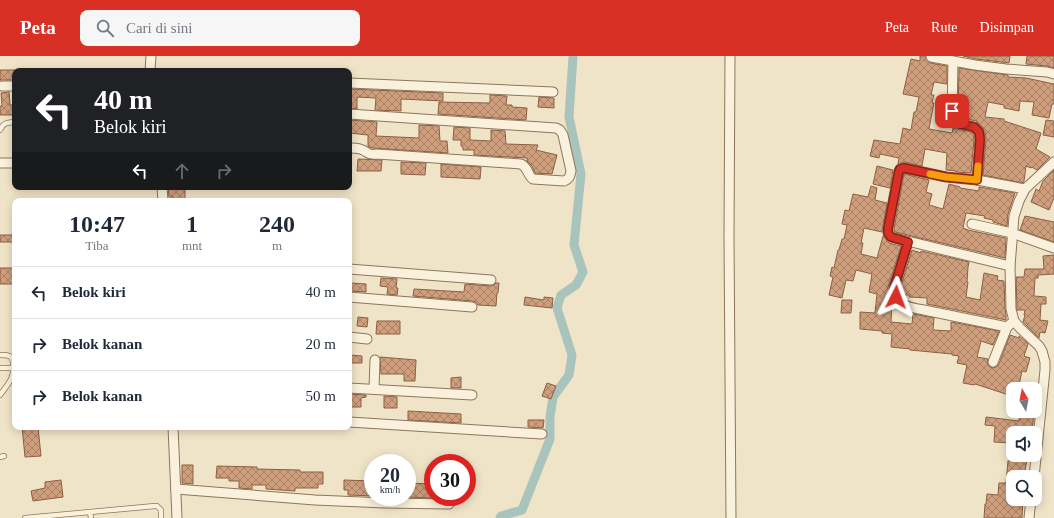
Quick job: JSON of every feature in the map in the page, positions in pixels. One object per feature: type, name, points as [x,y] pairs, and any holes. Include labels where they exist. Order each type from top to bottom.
[{"type":"street","points":[[150,68],[151,56]]},
{"type":"street","points":[[730,56],[729,237],[731,518]]},
{"type":"street","points":[[931,57],[975,65],[1054,74]]},
{"type":"street","points":[[953,61],[953,121],[974,127],[979,132],[980,139],[977,180]]},
{"type":"street","points":[[352,83],[553,92]]},
{"type":"street","points":[[2,86],[12,86]]},
{"type":"street","points":[[352,114],[556,128],[563,134],[571,171],[570,177],[564,181],[533,179],[530,177],[527,168],[521,164],[377,154],[372,155],[368,154],[364,150],[352,148]]},
{"type":"street","points":[[993,362],[1010,324],[1010,266],[1012,233],[1018,201],[1025,189],[1054,162]]},
{"type":"street","points":[[0,163],[12,163]]},
{"type":"street","points":[[1010,266],[891,237],[888,233],[888,228],[899,171],[900,169],[904,168],[946,177],[977,180],[1025,189]]},
{"type":"street","points":[[972,224],[1012,233],[1054,248]]},
{"type":"street","points":[[908,242],[894,288],[896,297],[902,304],[910,308],[1010,324],[1020,328],[1041,348],[1045,362],[1045,370],[1035,470]]},
{"type":"street","points":[[352,269],[491,280]]},
{"type":"street","points":[[352,297],[472,307]]},
{"type":"street","points":[[352,337],[367,339]]},
{"type":"street","points":[[374,389],[376,360]]},
{"type":"street","points":[[352,388],[472,395]]},
{"type":"street","points":[[352,422],[542,434]]},
{"type":"street","points":[[173,430],[177,518]]},
{"type":"street","points":[[176,489],[315,500],[424,504]]},
{"type":"street","points":[[1029,518],[1030,506]]},
{"type":"lane","points":[[0,130],[2,125],[12,122]]},
{"type":"lane","points":[[0,355],[8,355],[12,357]]},
{"type":"lane","points":[[0,368],[12,368]]},
{"type":"lane","points":[[0,395],[12,377]]},
{"type":"lane","points":[[26,518],[157,506],[161,510],[161,518]]},
{"type":"lane","points":[[90,512],[91,518]]},
{"type":"building","points":[[920,56],[925,56],[930,63],[947,66],[947,84],[934,82],[931,95],[934,95],[932,103],[934,103],[929,129],[952,133],[953,128],[971,132],[974,139],[971,173],[946,170],[947,153],[925,149],[922,166],[905,162],[898,164],[899,158],[880,154],[879,158],[870,156],[874,140],[900,144],[903,128],[911,130],[914,112],[916,112],[919,97],[903,94],[911,59],[920,61]]},
{"type":"building","points":[[963,56],[1010,56],[1009,63]]},
{"type":"building","points":[[1027,56],[1054,56],[1054,68],[1026,64]]},
{"type":"building","points":[[959,68],[1008,75],[1008,77],[1026,78],[1054,84],[1054,104],[1052,104],[1049,118],[1032,115],[1034,102],[1020,101],[1019,111],[1004,108],[1004,105],[988,102],[985,117],[1004,119],[1004,121],[1041,133],[1036,149],[1050,157],[1037,170],[1026,166],[1023,183],[983,175],[986,139],[985,131],[976,121],[958,117]]},
{"type":"building","points":[[0,70],[12,70],[12,80],[0,80]]},
{"type":"building","points":[[352,89],[443,93],[443,101],[401,99],[401,111],[375,110],[376,98],[357,97],[357,109],[352,108]]},
{"type":"building","points":[[9,92],[10,105],[12,105],[12,115],[0,115],[0,106],[2,106],[1,93]]},
{"type":"building","points":[[490,95],[507,96],[506,105],[527,108],[526,120],[438,114],[439,102],[490,103]]},
{"type":"building","points":[[539,97],[554,98],[554,108],[538,107]]},
{"type":"building","points":[[352,120],[377,122],[376,136],[419,138],[419,125],[439,126],[440,141],[447,141],[448,153],[372,148],[368,146],[368,135],[352,133]]},
{"type":"building","points":[[1046,120],[1054,121],[1054,137],[1043,135]]},
{"type":"building","points":[[454,127],[470,128],[470,140],[491,141],[491,130],[505,131],[506,144],[538,145],[536,150],[557,155],[552,174],[535,173],[532,166],[527,161],[527,158],[474,155],[474,150],[463,150],[461,140],[453,140]]},
{"type":"building","points":[[358,159],[382,160],[381,171],[357,171]]},
{"type":"building","points":[[401,162],[426,163],[425,175],[401,174]]},
{"type":"building","points":[[441,164],[481,167],[480,179],[441,177]]},
{"type":"building","points":[[877,166],[893,170],[890,188],[873,184]]},
{"type":"building","points":[[1054,170],[1054,198],[1049,210],[1031,202],[1036,189],[1039,191],[1043,181]]},
{"type":"building","points":[[904,174],[929,180],[926,192],[932,194],[929,205],[943,209],[949,184],[960,188],[979,191],[979,187],[1015,193],[1008,214],[1007,226],[984,218],[985,216],[966,213],[963,228],[1006,238],[1005,258],[895,232],[894,229]]},
{"type":"building","points":[[871,186],[877,188],[875,200],[887,203],[882,232],[864,228],[861,243],[863,243],[861,254],[877,258],[883,236],[889,243],[901,246],[888,287],[889,296],[892,303],[891,322],[912,324],[913,314],[934,318],[933,330],[951,331],[951,322],[999,331],[993,345],[981,341],[977,357],[988,359],[988,365],[993,368],[999,364],[1010,335],[1019,338],[1019,336],[1028,344],[1024,356],[1030,358],[1026,372],[1022,371],[1020,382],[1006,382],[1006,394],[975,384],[963,383],[967,365],[957,363],[959,356],[891,347],[892,334],[882,333],[882,331],[860,329],[860,312],[875,313],[877,294],[869,292],[872,274],[856,270],[853,281],[846,280],[842,298],[829,295],[833,277],[830,276],[832,267],[834,268],[838,250],[842,239],[844,239],[847,225],[842,224],[845,210],[849,211],[853,194],[868,197]]},
{"type":"building","points":[[168,190],[185,190],[185,198],[169,197]]},
{"type":"building","points":[[1025,216],[1054,222],[1054,242],[1020,230]]},
{"type":"building","points":[[0,235],[12,235],[12,242],[0,242]]},
{"type":"building","points":[[912,250],[969,262],[966,297],[980,300],[984,273],[998,276],[997,280],[1004,281],[1006,320],[927,304],[927,298],[901,295],[900,289]]},
{"type":"building","points":[[1054,255],[1054,274],[1038,275],[1038,278],[1035,278],[1034,296],[1046,297],[1046,304],[1041,304],[1040,320],[1048,321],[1045,333],[1040,332],[1039,338],[1023,322],[1025,310],[1017,310],[1016,277],[1024,277],[1025,269],[1044,269],[1043,256]]},
{"type":"building","points":[[0,268],[12,268],[12,284],[0,284]]},
{"type":"building","points":[[381,278],[397,279],[397,295],[387,294],[388,287],[380,286]]},
{"type":"building","points":[[352,283],[366,284],[366,292],[352,291]]},
{"type":"building","points":[[499,283],[496,306],[478,305],[476,302],[472,301],[413,296],[414,289],[464,292],[465,284],[491,286]]},
{"type":"building","points":[[525,297],[544,300],[544,297],[553,298],[552,308],[524,305]]},
{"type":"building","points":[[842,300],[852,300],[851,313],[841,313]]},
{"type":"building","points":[[358,317],[368,318],[367,327],[357,326]]},
{"type":"building","points":[[377,321],[400,321],[400,334],[376,334]]},
{"type":"building","points":[[352,355],[362,356],[362,363],[352,363]]},
{"type":"building","points":[[380,357],[416,360],[415,381],[404,381],[404,374],[381,374]]},
{"type":"building","points":[[461,377],[461,388],[451,388],[451,378]]},
{"type":"building","points":[[547,383],[556,386],[551,399],[542,396]]},
{"type":"building","points":[[352,394],[366,395],[366,397],[361,398],[361,407],[352,407]]},
{"type":"building","points":[[384,396],[397,397],[397,408],[384,408]]},
{"type":"building","points":[[408,411],[461,414],[461,423],[408,420]]},
{"type":"building","points":[[986,417],[1019,421],[1019,418],[1033,418],[1033,426],[1006,426],[1006,443],[994,442],[995,426],[985,425]]},
{"type":"building","points":[[528,420],[544,420],[543,428],[528,427]]},
{"type":"building","points":[[22,430],[38,430],[41,456],[25,457]]},
{"type":"building","points":[[1008,462],[1026,462],[1025,470],[1007,470]]},
{"type":"building","points":[[182,465],[193,465],[193,484],[182,483]]},
{"type":"building","points":[[217,466],[300,470],[300,472],[323,472],[323,484],[318,484],[318,488],[295,488],[295,491],[266,489],[266,485],[252,485],[252,489],[239,488],[239,481],[229,481],[229,478],[216,478]]},
{"type":"building","points":[[61,480],[63,497],[33,501],[31,491],[45,488],[45,482]]},
{"type":"building","points":[[344,480],[364,481],[364,496],[348,495],[348,490],[344,490]]},
{"type":"building","points":[[416,483],[424,484],[424,498],[416,497]]},
{"type":"building","points":[[999,483],[1006,483],[1006,506],[1023,506],[1022,518],[984,518],[987,494],[998,495]]},
{"type":"waterway","points":[[500,518],[501,516],[522,510],[550,439],[550,417],[553,397],[569,375],[572,355],[557,308],[561,295],[576,285],[583,272],[574,245],[581,174],[569,117],[573,56]]},
{"type":"slow traffic","points":[[930,174],[977,180],[978,166]]},
{"type":"route","points":[[896,297],[894,288],[908,242],[891,237],[888,233],[900,169],[904,168],[946,177],[977,180],[980,139],[979,132],[974,127],[953,121],[952,111]]}]
